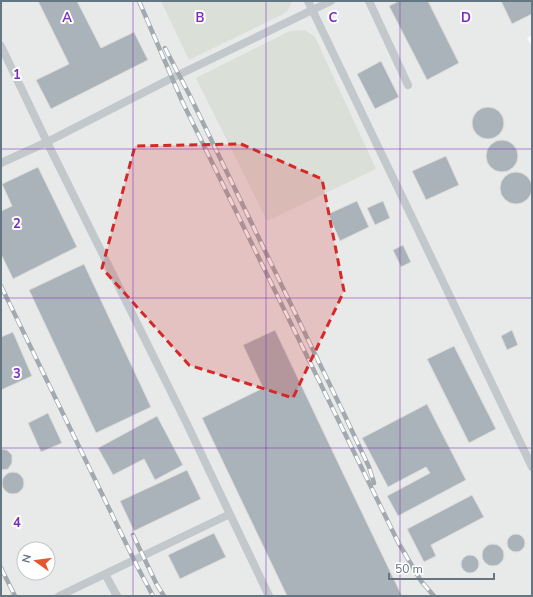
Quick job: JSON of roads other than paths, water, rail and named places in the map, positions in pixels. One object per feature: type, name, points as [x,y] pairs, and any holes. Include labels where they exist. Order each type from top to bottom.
[{"type":"lane","points":[[308,1],[532,467]]},
{"type":"lane","points":[[1,163],[47,142],[172,78],[331,1]]},
{"type":"lane","points":[[370,1],[408,85]]},
{"type":"lane","points":[[1,46],[187,424],[269,596]]},
{"type":"lane","points":[[59,596],[230,514]]},
{"type":"lane","points":[[105,574],[117,596]]},
{"type":"railway","points":[[139,1],[182,101],[398,542],[421,581],[434,596]]},
{"type":"railway","points":[[165,48],[190,96],[345,416],[369,467],[374,483]]},
{"type":"railway","points":[[1,286],[153,596]]},
{"type":"railway","points":[[133,535],[157,585],[164,596]]},
{"type":"railway","points":[[1,568],[15,596]]}]
